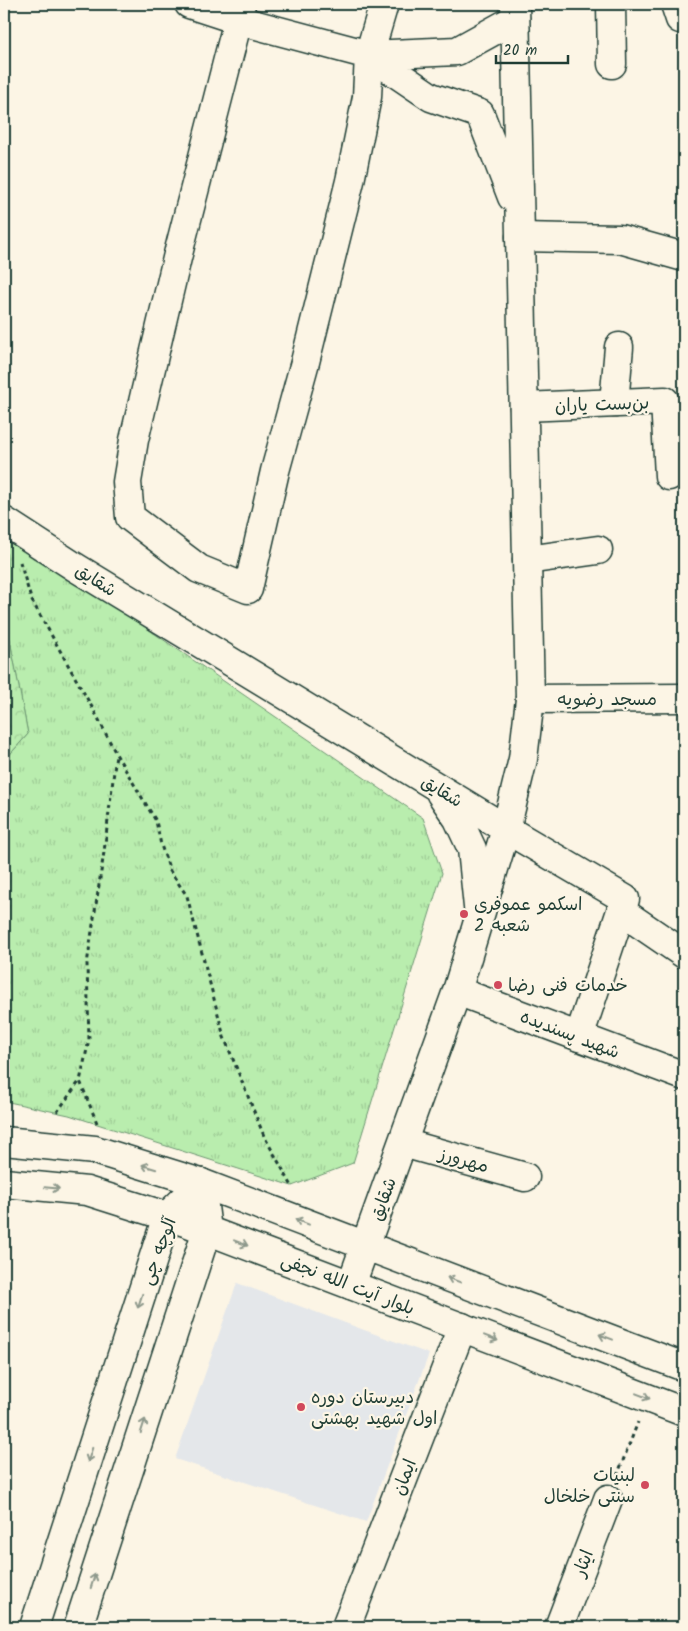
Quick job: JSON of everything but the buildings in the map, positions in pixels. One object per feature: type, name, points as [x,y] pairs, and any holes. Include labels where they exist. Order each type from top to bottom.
[{"type":"street","points":[[189,4],[240,12],[369,55],[431,97],[480,114],[519,226]]},
{"type":"street","points":[[240,12],[177,258],[134,440],[127,482],[130,517],[199,569],[248,588],[275,471],[350,181],[367,97],[369,55],[384,4]]},
{"type":"street","points":[[611,4],[612,64]]},
{"type":"street","points":[[369,55],[457,51],[515,11]]},
{"type":"street","points":[[515,11],[530,699],[524,759],[506,830],[625,899],[579,1037]]},
{"type":"street","points":[[519,226],[620,239],[684,257]]},
{"type":"street","points":[[614,403],[619,347]]},
{"type":"street","name":"بن‌بست یاران","points":[[524,407],[665,402],[669,476]]},
{"type":"street","name":"شقایق","points":[[5,522],[75,567],[506,830],[457,991],[351,1285]]},
{"type":"street","points":[[527,560],[598,550]]},
{"type":"street","name":"مسجد رضویه","points":[[530,699],[684,698]]},
{"type":"street","points":[[435,786],[458,819],[472,849],[479,919]]},
{"type":"street","points":[[621,911],[684,954]]},
{"type":"street","name":"شهید پسندیده","points":[[457,991],[684,1076]]},
{"type":"street","points":[[4,1141],[95,1150],[201,1183],[684,1367]]},
{"type":"street","name":"مهرورز","points":[[403,1143],[525,1177]]},
{"type":"street","name":"آلوچه چی","points":[[37,1617],[167,1216],[201,1183]]},
{"type":"street","name":"آلوچه چی","points":[[79,1623],[207,1230],[201,1183]]},
{"type":"street","name":"بلوار آیت الله نجفی","points":[[4,1184],[87,1191],[167,1216],[684,1412]]},
{"type":"street","points":[[153,1261],[171,1258],[180,1261],[187,1266],[192,1274]]},
{"type":"street","name":"ایمان","points":[[346,1627],[462,1327]]},
{"type":"street","name":"ایثار","points":[[559,1627],[608,1499]]},
{"type":"street","points":[[37,1617],[79,1623]]},
{"type":"path","points":[[19,561],[31,599],[98,718],[116,754],[156,821],[161,845],[170,871],[187,896],[224,1037],[264,1136],[292,1186]]},
{"type":"path","points":[[57,1112],[80,1081],[89,1040],[87,964],[104,852],[116,754]]},
{"type":"path","points":[[80,1081],[97,1123]]},
{"type":"path","points":[[608,1499],[647,1398]]},
{"type":"shaded area","name":"دبیرستان دوره اول شهید بهشتی","points":[[237,1283],[429,1354],[366,1522],[175,1459]]},
{"type":"green space","points":[[11,535],[423,818],[442,873],[353,1163],[292,1186],[69,1115],[4,1101],[4,761],[28,734],[9,635],[6,538]]},
{"type":"green space","points":[[4,536],[6,538],[9,635],[28,734],[4,761]]},
{"type":"place","name":"اسکمو عموفری شعبه 2","points":[[464,914]]},
{"type":"place","name":"خدمات فنی رضا","points":[[498,985]]},
{"type":"place","name":"دبیرستان دوره اول شهید بهشتی","points":[[301,1407]]},
{"type":"place","name":"لبنیات سنتی خلخال","points":[[645,1485]]}]
